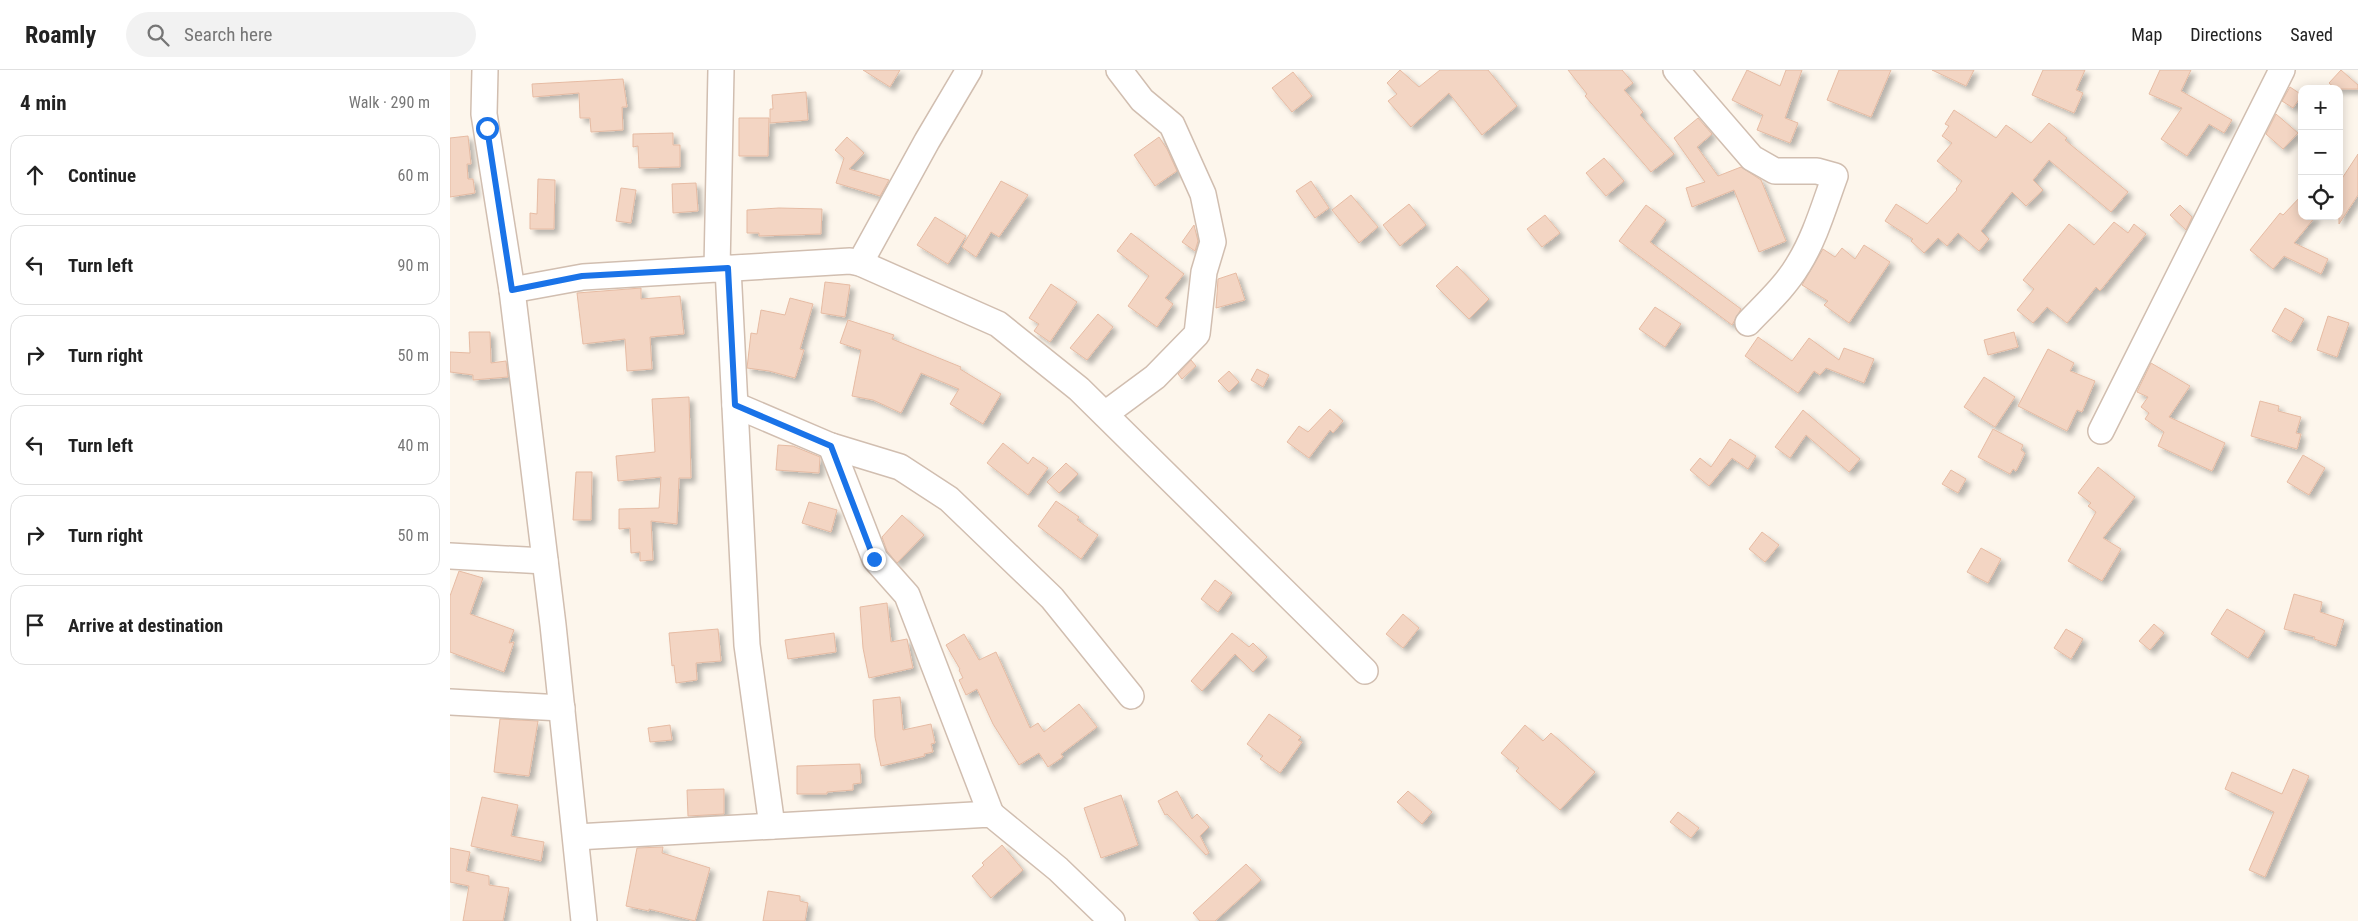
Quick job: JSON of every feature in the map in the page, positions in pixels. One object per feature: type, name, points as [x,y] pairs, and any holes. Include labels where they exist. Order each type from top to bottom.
[{"type":"street","points":[[485,70],[484,114],[512,290],[562,708],[584,921]]},
{"type":"street","points":[[721,70],[722,268],[735,405],[747,645],[772,826]]},
{"type":"street","points":[[860,263],[968,70]]},
{"type":"street","points":[[1105,414],[1155,377],[1197,334],[1204,272],[1213,242],[1203,194],[1172,125],[1142,100],[1119,70]]},
{"type":"street","points":[[1676,70],[1752,158],[1775,171],[1817,171],[1835,176],[1815,230],[1798,265],[1779,290],[1748,323]]},
{"type":"street","points":[[2101,431],[2282,70]]},
{"type":"street","points":[[512,290],[582,276],[850,261],[860,263],[998,324],[1079,389],[1365,671]]},
{"type":"street","points":[[735,405],[831,446],[900,467],[949,499],[1052,598],[1131,696]]},
{"type":"street","points":[[831,446],[874,559],[907,595],[991,814],[1058,869],[1112,921]]},
{"type":"street","points":[[450,556],[545,561]]},
{"type":"street","points":[[450,702],[562,708]]},
{"type":"street","points":[[576,836],[991,814]]},
{"type":"building","points":[[863,70],[900,70],[890,87]]},
{"type":"building","points":[[1400,70],[1419,87],[1440,70],[1488,70],[1517,106],[1482,135],[1449,93],[1411,127],[1388,101],[1397,94],[1387,83]]},
{"type":"building","points":[[1568,70],[1622,70],[1633,83],[1624,90],[1643,112],[1640,115],[1674,154],[1651,172],[1585,96],[1587,94]]},
{"type":"building","points":[[1747,70],[1780,86],[1786,70],[1802,70],[1785,118],[1798,123],[1790,143],[1757,130],[1763,115],[1732,100]]},
{"type":"building","points":[[1839,70],[1891,70],[1871,117],[1827,100]]},
{"type":"building","points":[[1932,70],[1974,70],[1966,86]]},
{"type":"building","points":[[2043,70],[2085,70],[2076,90],[2083,93],[2074,113],[2032,95]]},
{"type":"building","points":[[2160,70],[2191,70],[2181,91],[2232,120],[2224,133],[2209,124],[2187,156],[2161,139],[2182,108],[2149,94]]},
{"type":"building","points":[[2341,70],[2358,85],[2358,89],[2343,89],[2343,85],[2331,85],[2329,83]]},
{"type":"building","points":[[1293,72],[1312,96],[1292,112],[1272,88]]},
{"type":"building","points":[[623,79],[627,107],[622,107],[623,130],[591,132],[590,118],[580,118],[579,93],[533,97],[532,84]]},
{"type":"building","points":[[2290,87],[2298,92],[2298,101],[2293,108],[2282,101]]},
{"type":"building","points":[[806,92],[808,120],[770,123],[770,109],[773,109],[772,95]]},
{"type":"building","points":[[1954,110],[1996,138],[2006,125],[2031,143],[2049,123],[2067,138],[2065,140],[2128,192],[2111,212],[2049,160],[2033,180],[2043,190],[2026,206],[2012,192],[1981,231],[1989,239],[1979,251],[1958,233],[1947,246],[1938,238],[1924,253],[1911,241],[1913,239],[1885,221],[1896,204],[1927,224],[1957,190],[1962,181],[1937,161],[1952,143],[1942,136],[1949,126],[1945,124]]},
{"type":"building","points":[[2276,114],[2298,133],[2283,149],[2266,134]]},
{"type":"building","points":[[739,118],[769,118],[768,156],[739,156]]},
{"type":"building","points":[[1698,118],[1712,134],[1697,147],[1718,176],[1741,167],[1761,180],[1786,241],[1759,252],[1734,190],[1692,207],[1686,188],[1705,182],[1674,138]]},
{"type":"building","points":[[673,133],[673,145],[680,145],[680,167],[639,168],[638,146],[633,147],[633,134]]},
{"type":"building","points":[[468,136],[471,164],[467,164],[468,179],[473,179],[475,193],[450,197],[450,138]]},
{"type":"building","points":[[847,137],[864,153],[849,169],[889,180],[880,196],[836,183],[844,158],[835,150]]},
{"type":"building","points":[[1159,137],[1177,171],[1155,186],[1134,155]]},
{"type":"building","points":[[2358,154],[2358,195],[2343,218],[2343,177]]},
{"type":"building","points":[[1604,158],[1624,181],[1606,196],[1586,173]]},
{"type":"building","points":[[538,179],[555,180],[554,229],[530,229],[530,213],[537,214]]},
{"type":"building","points":[[1001,181],[1028,195],[999,237],[991,232],[976,257],[962,247]]},
{"type":"building","points":[[1311,181],[1329,208],[1315,218],[1296,191]]},
{"type":"building","points":[[696,183],[698,211],[673,213],[672,184]]},
{"type":"building","points":[[621,188],[636,190],[631,223],[616,221]]},
{"type":"building","points":[[1351,195],[1378,227],[1359,243],[1332,210]]},
{"type":"building","points":[[2298,199],[2298,220],[2313,220],[2294,243],[2328,259],[2321,274],[2284,256],[2273,269],[2250,250],[2280,213],[2283,215]]},
{"type":"building","points":[[1409,204],[1426,225],[1400,246],[1383,225]]},
{"type":"building","points":[[1646,205],[1666,220],[1650,242],[1741,309],[1732,325],[1619,241]]},
{"type":"building","points":[[2180,205],[2192,217],[2186,230],[2170,215]]},
{"type":"building","points":[[779,208],[822,209],[821,234],[759,236],[759,233],[747,233],[747,210]]},
{"type":"building","points":[[1545,215],[1560,233],[1542,247],[1527,229]]},
{"type":"building","points":[[935,217],[966,236],[948,264],[917,245]]},
{"type":"building","points":[[2114,222],[2128,233],[2134,224],[2146,234],[2100,291],[2096,287],[2067,323],[2047,307],[2033,323],[2017,310],[2034,289],[2023,280],[2069,224],[2094,245]]},
{"type":"building","points":[[1194,225],[1198,241],[1195,251],[1182,242]]},
{"type":"building","points":[[1131,233],[1184,274],[1165,298],[1173,304],[1157,327],[1128,306],[1149,276],[1117,251]]},
{"type":"building","points":[[1864,245],[1890,262],[1849,323],[1824,305],[1828,301],[1802,285],[1823,249],[1835,257],[1842,248],[1855,259]]},
{"type":"building","points":[[1457,266],[1489,299],[1469,319],[1436,286]]},
{"type":"building","points":[[1236,273],[1245,300],[1216,308],[1218,279]]},
{"type":"building","points":[[825,282],[850,285],[845,317],[821,313]]},
{"type":"building","points":[[1051,284],[1077,302],[1050,342],[1034,331],[1039,324],[1029,318]]},
{"type":"building","points":[[641,288],[641,299],[680,296],[684,334],[650,337],[652,369],[627,371],[625,339],[583,344],[577,293]]},
{"type":"building","points":[[790,298],[813,304],[800,349],[804,350],[795,378],[769,371],[747,368],[751,333],[757,334],[761,310],[785,315]]},
{"type":"building","points":[[1655,307],[1681,324],[1665,347],[1639,329]]},
{"type":"building","points":[[2285,308],[2304,319],[2291,342],[2272,331]]},
{"type":"building","points":[[1098,314],[1113,327],[1087,360],[1070,348]]},
{"type":"building","points":[[2328,316],[2349,323],[2337,357],[2317,350]]},
{"type":"building","points":[[848,320],[894,335],[892,339],[961,367],[960,369],[1001,394],[983,424],[950,404],[959,389],[921,373],[901,413],[873,400],[852,396],[861,350],[840,343]]},
{"type":"building","points":[[469,332],[490,332],[491,363],[506,361],[508,377],[473,380],[473,375],[450,372],[450,352],[470,353]]},
{"type":"building","points":[[2014,332],[2018,347],[1988,355],[1984,340]]},
{"type":"building","points":[[1758,337],[1792,361],[1809,338],[1839,360],[1844,348],[1874,359],[1864,383],[1826,368],[1820,375],[1814,371],[1798,393],[1745,356]]},
{"type":"building","points":[[2048,349],[2074,363],[2070,371],[2095,381],[2082,412],[2077,410],[2067,431],[2018,406]]},
{"type":"building","points":[[1191,360],[1196,366],[1182,379],[1178,374]]},
{"type":"building","points":[[2151,363],[2190,386],[2169,417],[2225,443],[2212,471],[2158,446],[2164,432],[2145,419],[2149,413],[2141,407],[2148,397],[2137,392]]},
{"type":"building","points":[[1257,369],[1269,375],[1263,387],[1251,380]]},
{"type":"building","points":[[1229,371],[1239,382],[1229,392],[1218,381]]},
{"type":"building","points":[[1984,377],[2015,397],[1995,427],[1964,407]]},
{"type":"building","points":[[689,397],[691,478],[679,478],[677,524],[651,521],[653,560],[640,561],[640,552],[631,553],[630,528],[619,529],[619,509],[659,508],[661,477],[618,481],[616,456],[655,452],[652,399]]},
{"type":"building","points":[[2260,401],[2279,406],[2278,411],[2301,417],[2296,433],[2301,434],[2297,449],[2251,436]]},
{"type":"building","points":[[1330,409],[1343,421],[1333,433],[1330,430],[1309,458],[1287,442],[1299,426],[1308,432]]},
{"type":"building","points":[[1803,410],[1860,459],[1849,472],[1806,435],[1790,458],[1775,447]]},
{"type":"building","points":[[1993,429],[2023,445],[2021,450],[2025,453],[2016,471],[2013,469],[2010,474],[1978,457]]},
{"type":"building","points":[[1730,439],[1756,456],[1748,469],[1732,458],[1709,486],[1690,470],[1700,458],[1711,467]]},
{"type":"building","points":[[1003,443],[1028,464],[1033,457],[1048,468],[1028,495],[987,463]]},
{"type":"building","points":[[778,445],[793,446],[820,457],[819,473],[776,470]]},
{"type":"building","points":[[2303,455],[2325,468],[2309,495],[2287,482]]},
{"type":"building","points":[[1066,463],[1078,474],[1059,493],[1047,482]]},
{"type":"building","points":[[2098,467],[2135,497],[2103,538],[2121,549],[2102,581],[2068,561],[2096,512],[2088,506],[2091,503],[2078,493]]},
{"type":"building","points":[[1951,470],[1966,479],[1958,493],[1942,484]]},
{"type":"building","points":[[576,472],[592,472],[591,520],[573,520]]},
{"type":"building","points":[[1056,501],[1079,517],[1077,520],[1098,535],[1081,559],[1038,526]]},
{"type":"building","points":[[809,502],[837,510],[831,532],[802,523]]},
{"type":"building","points":[[902,515],[924,535],[897,563],[887,551],[882,537]]},
{"type":"building","points":[[1762,532],[1779,545],[1765,562],[1749,549]]},
{"type":"building","points":[[1981,548],[2001,559],[1988,583],[1967,572]]},
{"type":"building","points":[[459,571],[483,578],[470,614],[514,630],[509,643],[514,642],[504,672],[450,652],[450,596]]},
{"type":"building","points":[[1215,580],[1232,593],[1218,612],[1201,599]]},
{"type":"building","points":[[2294,594],[2322,602],[2320,612],[2344,620],[2336,646],[2314,639],[2315,637],[2284,629]]},
{"type":"building","points":[[887,603],[891,642],[907,639],[913,668],[869,678],[863,648],[860,607]]},
{"type":"building","points":[[2227,609],[2265,631],[2248,658],[2211,634]]},
{"type":"building","points":[[1403,614],[1419,628],[1403,648],[1386,634]]},
{"type":"building","points":[[2154,624],[2164,633],[2150,650],[2139,641]]},
{"type":"building","points":[[718,629],[721,661],[696,663],[697,680],[676,683],[674,665],[672,666],[669,633]]},
{"type":"building","points":[[2066,629],[2083,639],[2071,659],[2054,648]]},
{"type":"building","points":[[834,633],[836,652],[788,659],[785,640]]},
{"type":"building","points":[[1232,633],[1249,647],[1253,643],[1267,657],[1253,672],[1235,654],[1202,691],[1191,681]]},
{"type":"building","points":[[964,634],[979,660],[996,652],[1030,728],[1038,723],[1044,732],[1079,704],[1097,727],[1061,754],[1063,757],[1048,767],[1039,753],[1019,765],[993,724],[977,689],[966,695],[959,680],[963,678],[960,669],[946,645]]},
{"type":"building","points":[[900,697],[903,730],[931,724],[935,743],[931,744],[933,752],[924,754],[925,756],[881,766],[875,737],[873,700]]},
{"type":"building","points":[[1269,714],[1301,737],[1298,740],[1302,742],[1280,773],[1260,759],[1263,756],[1247,744]]},
{"type":"building","points":[[500,719],[538,721],[529,776],[494,772]]},
{"type":"building","points":[[670,725],[672,740],[650,742],[648,728]]},
{"type":"building","points":[[1525,725],[1543,741],[1551,733],[1595,772],[1560,810],[1516,771],[1519,768],[1501,753]]},
{"type":"building","points":[[860,764],[861,783],[853,784],[853,790],[827,792],[827,794],[797,794],[797,766]]},
{"type":"building","points":[[2293,769],[2309,776],[2265,877],[2249,870],[2274,812],[2225,789],[2232,772],[2282,794]]},
{"type":"building","points":[[724,789],[724,814],[688,816],[687,790]]},
{"type":"building","points":[[1177,791],[1192,819],[1197,814],[1209,827],[1200,836],[1209,853],[1206,855],[1167,814],[1165,815],[1158,801]]},
{"type":"building","points":[[1408,791],[1432,812],[1422,824],[1397,802]]},
{"type":"building","points":[[1121,795],[1138,845],[1101,858],[1084,808]]},
{"type":"building","points":[[482,797],[518,805],[511,836],[544,842],[541,861],[471,846]]},
{"type":"building","points":[[1678,812],[1699,828],[1691,838],[1670,822]]},
{"type":"building","points":[[1002,845],[1023,870],[991,898],[972,876],[984,865],[982,863]]},
{"type":"building","points":[[663,847],[662,853],[710,868],[695,921],[649,909],[649,911],[626,906],[637,848]]},
{"type":"building","points":[[450,848],[470,852],[466,871],[489,876],[489,885],[509,888],[503,921],[463,921],[469,886],[450,882]]},
{"type":"building","points":[[1246,864],[1261,880],[1215,921],[1200,921],[1193,913]]},
{"type":"building","points":[[768,891],[800,896],[800,901],[808,903],[805,921],[763,921]]},
{"type":"route","points":[[487,128],[492,171],[512,290],[582,276],[728,268],[735,405],[831,446],[874,559]]}]
